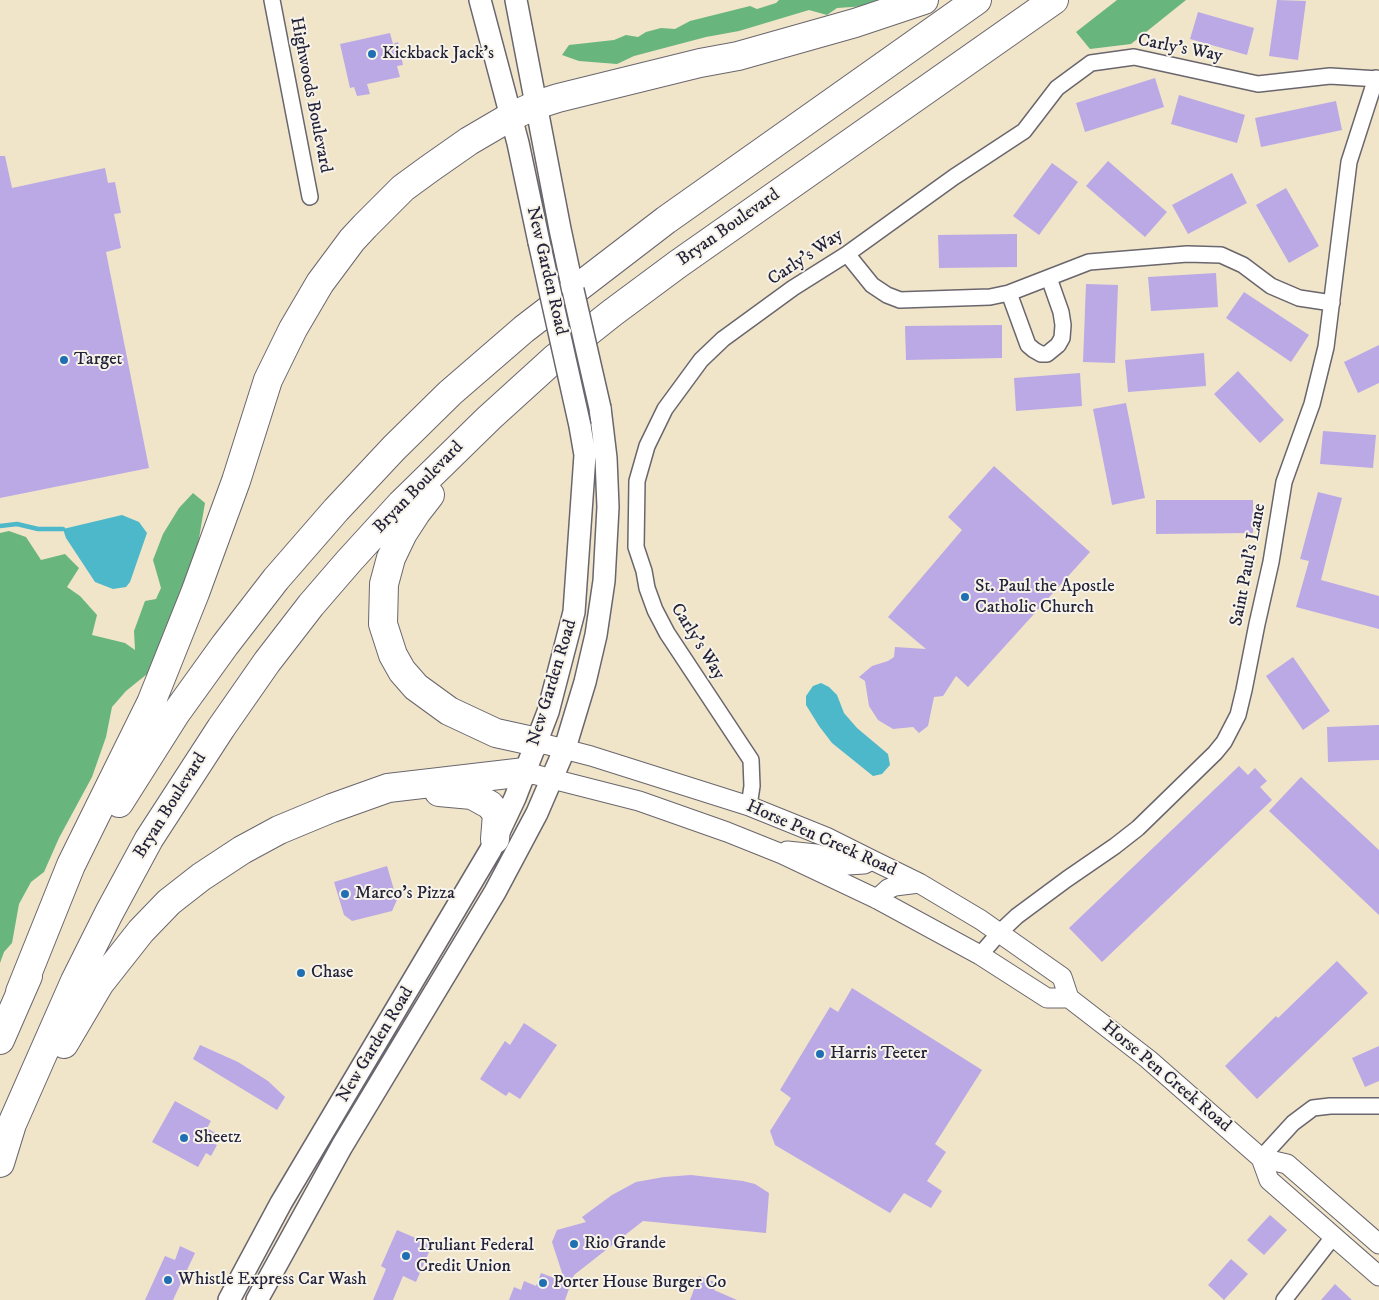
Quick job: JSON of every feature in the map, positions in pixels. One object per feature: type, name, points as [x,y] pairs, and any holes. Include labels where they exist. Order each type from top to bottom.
[{"type":"highway","points":[[0,1040],[71,865],[155,694],[229,500],[268,380],[293,329],[320,283],[352,240],[403,188],[469,140],[536,105],[681,68],[738,56],[924,0]]},
{"type":"highway","points":[[20,992],[102,828],[176,713],[276,579],[336,510],[394,448],[450,393],[532,322],[666,220],[977,0]]},
{"type":"highway","name":"Bryan Boulevard","points":[[0,1163],[12,1124],[75,981],[149,840],[221,728],[278,648],[311,605],[349,561],[401,504],[464,442],[554,360],[612,313],[678,264],[1054,0]]},
{"type":"highway","points":[[536,742],[496,733],[449,710],[416,687],[402,672],[388,642],[383,624],[382,604],[384,584],[391,558],[403,533],[416,513],[434,490],[554,360]]},
{"type":"highway","points":[[0,1184],[60,1050],[80,1015],[100,983],[122,954],[169,902],[201,877],[242,850],[279,830],[332,808],[388,788],[525,772]]},
{"type":"highway","points":[[406,786],[429,792],[472,795],[485,802],[497,814],[495,839]]},
{"type":"main road","name":"New Garden Road","points":[[229,1300],[276,1211],[432,951],[495,839],[525,772],[548,712],[574,612],[585,454],[518,143],[480,0]]},
{"type":"main road","name":"New Garden Road","points":[[257,1300],[337,1154],[495,892],[537,813],[565,748],[578,707],[596,635],[604,580],[608,507],[606,458],[600,408],[560,229],[516,0]]},
{"type":"street","name":"Highwoods Boulevard","points":[[272,0],[310,197]]},
{"type":"street","name":"Carly's Way","points":[[749,806],[752,786],[751,760],[667,633],[655,610],[647,588],[644,571],[636,547],[637,481],[647,446],[665,409],[702,360],[723,340],[793,288],[847,254],[954,177],[1024,131],[1057,88],[1091,63],[1134,57],[1258,84],[1330,76],[1378,78]]},
{"type":"street","name":"Saint Paul's Lane","points":[[980,955],[1017,916],[1138,828],[1215,753],[1238,715],[1271,562],[1284,482],[1312,404],[1326,347],[1348,162],[1378,78]]},
{"type":"street","points":[[847,254],[872,284],[887,295],[900,300],[990,297],[1010,293],[1089,262],[1187,254],[1221,254],[1243,265],[1271,286],[1299,298],[1332,302]]},
{"type":"street","points":[[1010,293],[1028,345],[1041,354],[1047,354],[1058,345],[1062,338],[1063,326],[1049,278]]},
{"type":"street","name":"Horse Pen Creek Road","points":[[536,742],[565,748],[749,806],[826,837],[919,883],[1000,932],[1062,977],[1069,998],[1148,1059],[1261,1158],[1287,1164],[1379,1244]]},
{"type":"street","name":"Horse Pen Creek Road","points":[[525,772],[639,801],[769,849],[877,899],[980,955],[1047,998],[1069,998]]},
{"type":"street","points":[[769,849],[816,854],[848,865],[864,864],[872,860]]},
{"type":"street","points":[[877,899],[888,889],[895,886],[919,883]]},
{"type":"street","points":[[1261,1158],[1293,1123],[1314,1108],[1330,1106],[1379,1106]]},
{"type":"street","name":"Horse Pen Creek Road","points":[[1261,1158],[1268,1180],[1379,1276]]},
{"type":"street","points":[[1284,1300],[1333,1238]]},
{"type":"green space","points":[[779,0],[879,0],[867,6],[837,8],[827,15],[809,10],[739,31],[706,37],[634,56],[617,64],[579,61],[562,55],[569,45],[614,40],[626,35],[638,37],[646,32],[661,28],[675,29],[690,21],[750,6],[757,9],[776,3]]},
{"type":"green space","points":[[1117,0],[1186,0],[1131,44],[1090,49],[1076,32]]},
{"type":"green space","points":[[193,493],[205,503],[197,550],[152,670],[126,691],[112,707],[106,737],[92,777],[59,838],[44,872],[31,882],[19,904],[12,943],[4,952],[0,963],[0,533],[9,531],[26,537],[41,560],[65,554],[79,568],[67,587],[80,596],[97,615],[92,635],[125,643],[135,650],[134,631],[145,601],[156,599],[161,588],[153,560],[163,534],[179,508]]},
{"type":"water","points":[[122,515],[139,522],[147,533],[130,582],[126,587],[113,589],[95,582],[66,538],[63,529]]},
{"type":"water","points":[[821,683],[829,687],[837,695],[844,713],[857,728],[888,754],[890,765],[882,774],[873,776],[832,743],[819,726],[806,705],[806,696],[813,686]]},
{"type":"building","points":[[1277,0],[1306,1],[1298,60],[1269,56]]},
{"type":"building","points":[[1198,12],[1254,28],[1247,55],[1190,39]]},
{"type":"building","name":"Kickback Jack's","points":[[390,33],[393,44],[398,42],[403,65],[397,66],[400,77],[367,84],[370,94],[357,96],[354,87],[350,88],[340,44]]},
{"type":"building","points":[[1155,78],[1164,107],[1085,132],[1076,103]]},
{"type":"building","points":[[1179,95],[1245,115],[1237,143],[1171,124]]},
{"type":"building","points":[[1336,101],[1342,130],[1261,147],[1255,118]]},
{"type":"building","name":"Target","points":[[0,156],[5,156],[12,188],[105,168],[108,183],[115,182],[121,213],[114,214],[121,248],[106,252],[149,468],[0,498]]},
{"type":"building","points":[[1108,161],[1167,212],[1145,237],[1086,186]]},
{"type":"building","points":[[1052,163],[1078,182],[1039,235],[1013,216]]},
{"type":"building","points":[[1232,173],[1247,203],[1188,234],[1172,205]]},
{"type":"building","points":[[1286,188],[1319,246],[1289,263],[1256,205]]},
{"type":"building","points":[[1017,234],[1017,267],[939,268],[938,235]]},
{"type":"building","points":[[1216,273],[1218,307],[1151,311],[1148,277]]},
{"type":"building","points":[[1086,284],[1118,285],[1115,363],[1083,362]]},
{"type":"building","points":[[1244,292],[1309,335],[1291,362],[1226,318]]},
{"type":"building","points":[[1002,325],[1002,358],[906,360],[905,326]]},
{"type":"building","points":[[1379,345],[1379,383],[1358,393],[1344,362]]},
{"type":"building","points":[[1204,353],[1206,386],[1128,392],[1125,360]]},
{"type":"building","points":[[1238,371],[1284,420],[1260,443],[1214,394]]},
{"type":"building","points":[[1080,373],[1082,406],[1016,411],[1014,378]]},
{"type":"building","points":[[1126,403],[1145,498],[1112,505],[1093,409]]},
{"type":"building","points":[[1323,431],[1376,435],[1373,468],[1320,464]]},
{"type":"building","name":"St. Paul the Apostle Catholic Church","points":[[994,466],[1090,552],[968,687],[956,676],[943,696],[934,697],[928,726],[919,733],[913,727],[893,729],[878,720],[869,706],[865,681],[859,677],[872,666],[894,657],[895,647],[926,649],[888,617],[962,530],[948,517]]},
{"type":"building","points":[[1318,492],[1342,498],[1321,580],[1379,596],[1379,629],[1296,607],[1309,561],[1300,559]]},
{"type":"building","points":[[1156,500],[1253,500],[1253,533],[1156,534]]},
{"type":"building","points":[[1293,657],[1330,711],[1303,730],[1266,676]]},
{"type":"building","points":[[1379,725],[1379,760],[1328,762],[1327,727]]},
{"type":"building","points":[[1239,766],[1248,775],[1255,768],[1267,781],[1260,787],[1272,800],[1102,962],[1069,928]]},
{"type":"building","points":[[1301,777],[1379,850],[1379,915],[1269,811]]},
{"type":"building","points":[[387,866],[397,900],[392,911],[352,921],[344,915],[334,882]]},
{"type":"building","points":[[1337,961],[1368,993],[1257,1099],[1225,1066],[1276,1016],[1278,1018]]},
{"type":"building","points":[[852,988],[982,1070],[935,1144],[946,1152],[927,1181],[942,1191],[931,1208],[904,1193],[890,1213],[775,1145],[770,1131],[791,1098],[780,1090],[830,1007],[838,1012]]},
{"type":"building","points":[[524,1023],[557,1045],[520,1099],[509,1092],[506,1096],[480,1079],[505,1041],[510,1045]]},
{"type":"building","name":"Sheetz","points":[[200,1045],[238,1062],[268,1081],[285,1097],[277,1110],[193,1059]]},
{"type":"building","points":[[1379,1046],[1379,1081],[1365,1087],[1352,1058]]},
{"type":"building","name":"Sheetz","points":[[175,1101],[211,1121],[207,1128],[217,1134],[212,1143],[217,1145],[211,1156],[206,1153],[198,1167],[152,1142]]},
{"type":"building","points":[[691,1175],[743,1181],[755,1184],[769,1193],[766,1233],[643,1221],[574,1275],[565,1300],[509,1300],[514,1287],[521,1290],[524,1281],[536,1286],[541,1273],[565,1282],[552,1242],[557,1230],[586,1222],[582,1217],[612,1195],[636,1182]]},
{"type":"building","points":[[1270,1215],[1287,1230],[1264,1255],[1247,1240]]},
{"type":"building","name":"Truliant Federal Credit Union","points":[[397,1230],[432,1245],[416,1282],[403,1276],[393,1300],[373,1300],[386,1269],[381,1266]]},
{"type":"building","name":"Whistle Express Car Wash","points":[[180,1246],[195,1253],[173,1300],[145,1300],[165,1256],[175,1260]]},
{"type":"building","points":[[1231,1259],[1248,1274],[1224,1300],[1208,1285]]},
{"type":"building","points":[[699,1276],[717,1283],[714,1290],[737,1300],[690,1300]]},
{"type":"building","points":[[1335,1284],[1352,1300],[1321,1300]]},
{"type":"waterway","points":[[0,526],[17,524],[38,529],[63,529]]},
{"type":"place","name":"Kickback Jack's","points":[[372,54]]},
{"type":"place","name":"Target","points":[[64,360]]},
{"type":"place","name":"St. Paul the Apostle Catholic Church","points":[[965,597]]},
{"type":"place","name":"Marco's Pizza","points":[[345,894]]},
{"type":"place","name":"Chase","points":[[301,973]]},
{"type":"place","name":"Harris Teeter","points":[[820,1054]]},
{"type":"place","name":"Sheetz","points":[[184,1138]]},
{"type":"place","name":"Rio Grande","points":[[574,1244]]},
{"type":"place","name":"Truliant Federal Credit Union","points":[[406,1256]]},
{"type":"place","name":"Whistle Express Car Wash","points":[[168,1280]]},
{"type":"place","name":"Porter House Burger Co","points":[[543,1283]]}]
